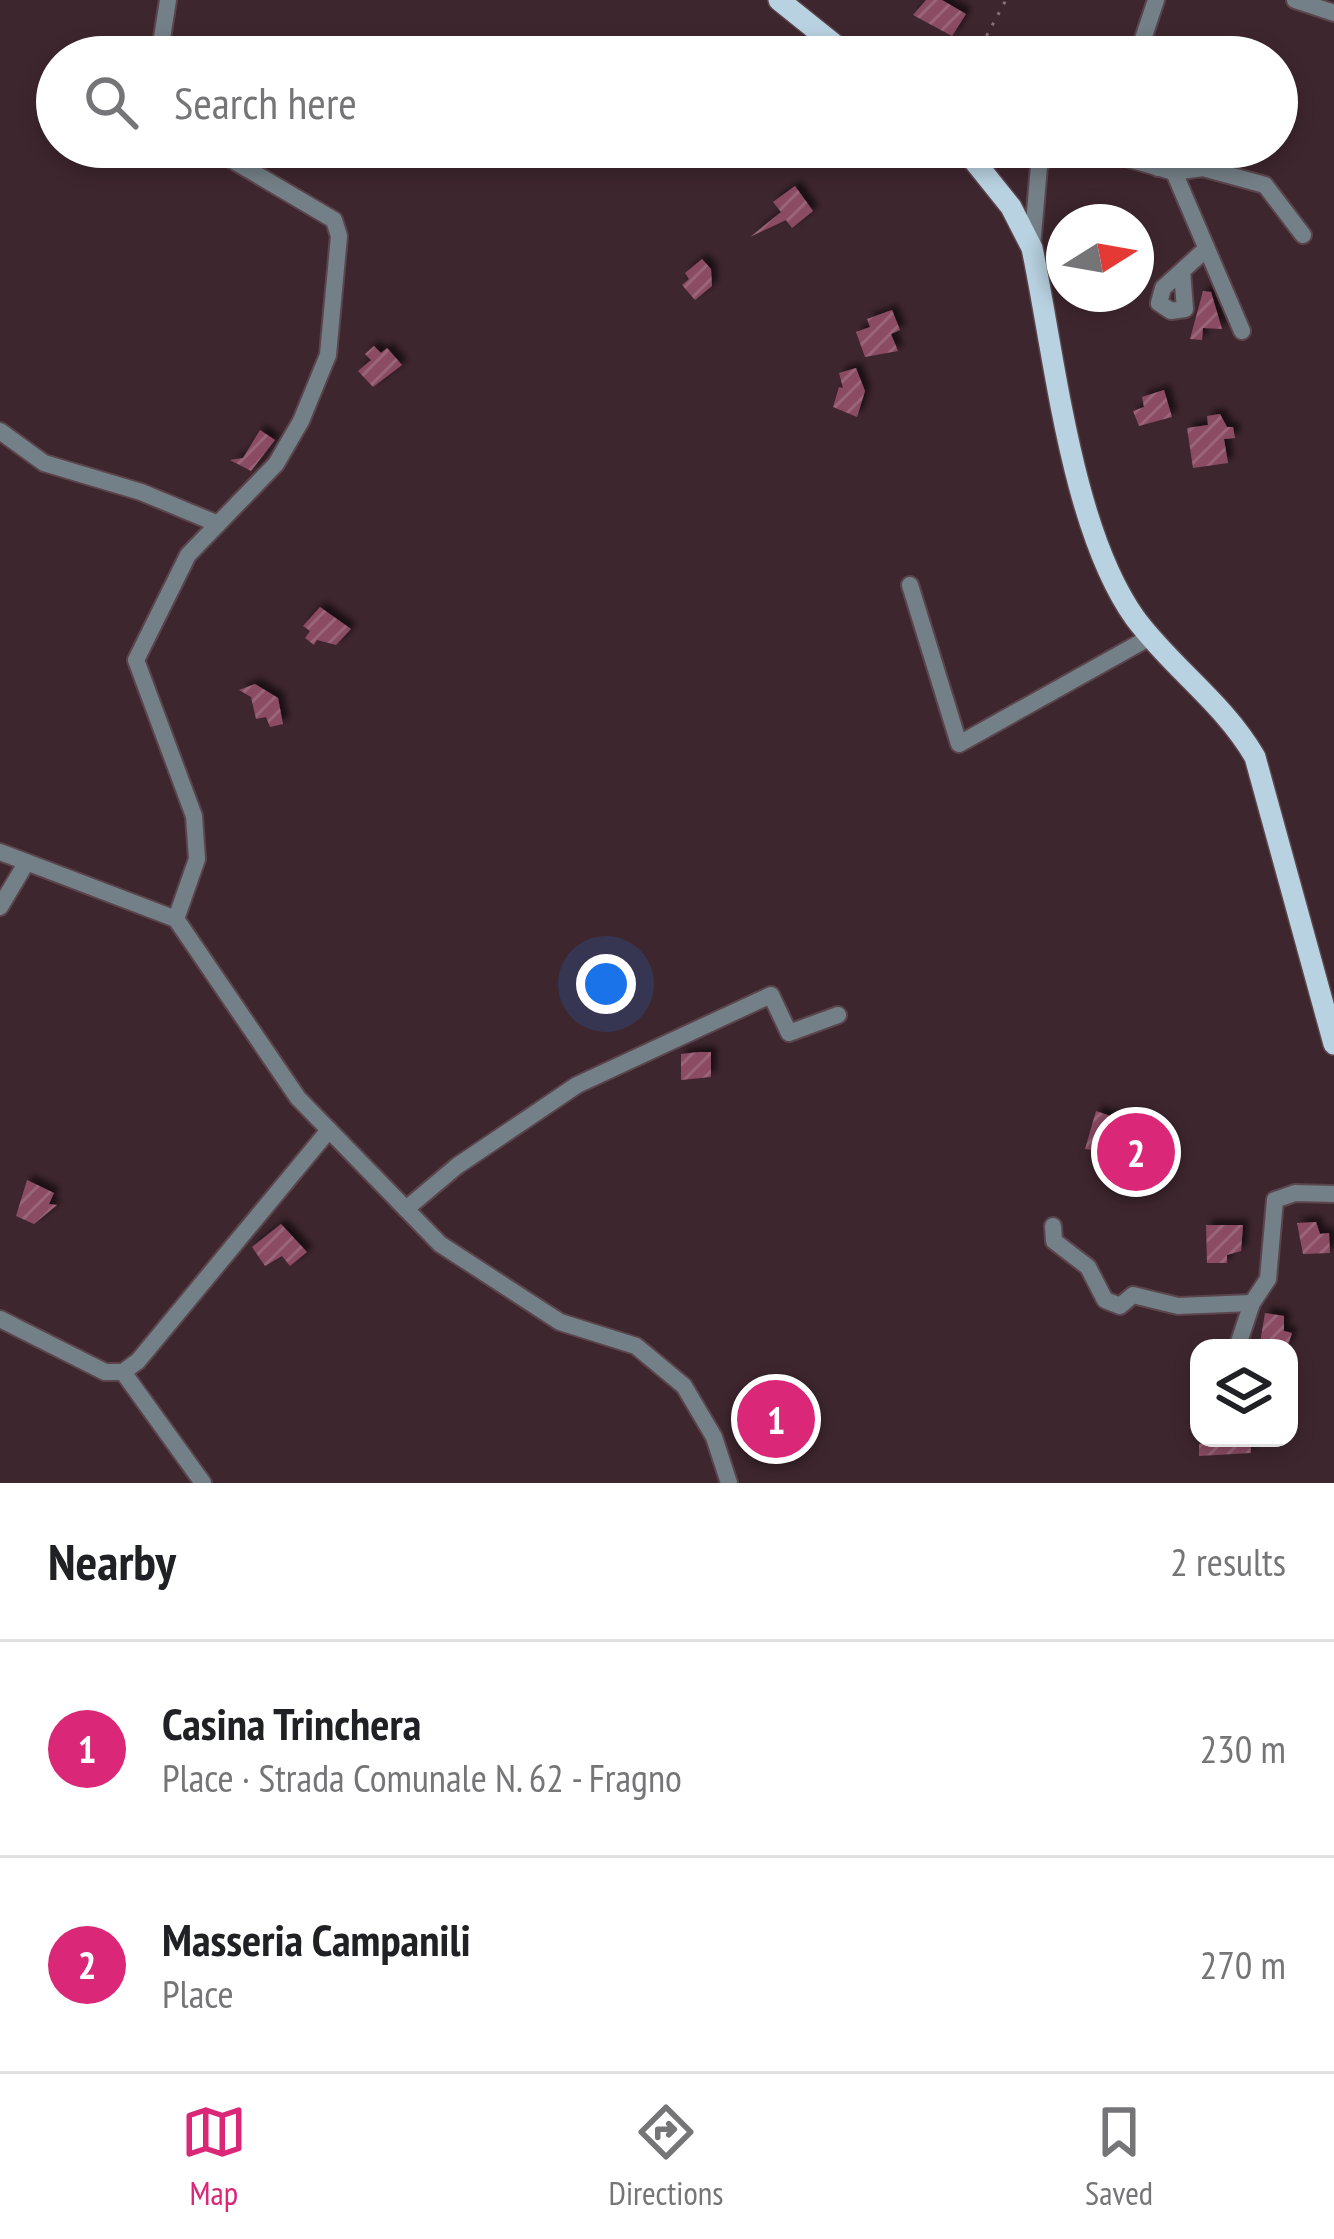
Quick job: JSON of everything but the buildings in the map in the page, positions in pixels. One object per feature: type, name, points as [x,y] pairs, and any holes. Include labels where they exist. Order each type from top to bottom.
[{"type":"main road","points":[[779,0],[824,36]]},
{"type":"main road","points":[[980,168],[1011,207],[1032,248],[1090,526],[1111,577],[1152,636],[1233,719],[1255,757],[1334,1044]]},
{"type":"street","points":[[162,36],[168,0]]},
{"type":"street","points":[[1145,36],[1156,0]]},
{"type":"street","points":[[1295,0],[1334,13]]},
{"type":"street","points":[[176,919],[197,860],[194,816],[136,660],[188,555],[276,464],[301,422],[328,355],[339,236],[334,220],[246,168]]},
{"type":"street","points":[[1032,248],[1039,168]]},
{"type":"street","points":[[1160,168],[1203,168],[1264,185],[1303,235]]},
{"type":"street","points":[[1166,170],[1242,331]]},
{"type":"street","points":[[1182,271],[1206,249]]},
{"type":"street","points":[[0,431],[44,463],[141,492],[218,524]]},
{"type":"street","points":[[910,585],[958,744],[1152,636]]},
{"type":"street","points":[[0,852],[176,919],[298,1098],[440,1244],[560,1322],[637,1346],[684,1386],[714,1436],[729,1483]]},
{"type":"street","points":[[0,908],[26,865]]},
{"type":"street","points":[[406,1209],[457,1166],[577,1085],[754,1002],[771,995],[789,1034],[838,1015]]},
{"type":"street","points":[[0,1319],[105,1372],[123,1372],[138,1361],[329,1130]]},
{"type":"street","points":[[1240,1339],[1252,1303],[1268,1280],[1270,1219],[1277,1196],[1334,1194]]},
{"type":"street","points":[[1053,1226],[1054,1241],[1088,1268],[1105,1300],[1120,1306],[1133,1295],[1178,1306],[1252,1303]]},
{"type":"street","points":[[123,1372],[202,1483]]},
{"type":"path","points":[[986,36],[1006,0]]},
{"type":"place","name":"Masseria Campanili","points":[[1136,1152]]},
{"type":"place","name":"Casina Trinchera","points":[[776,1419]]}]
